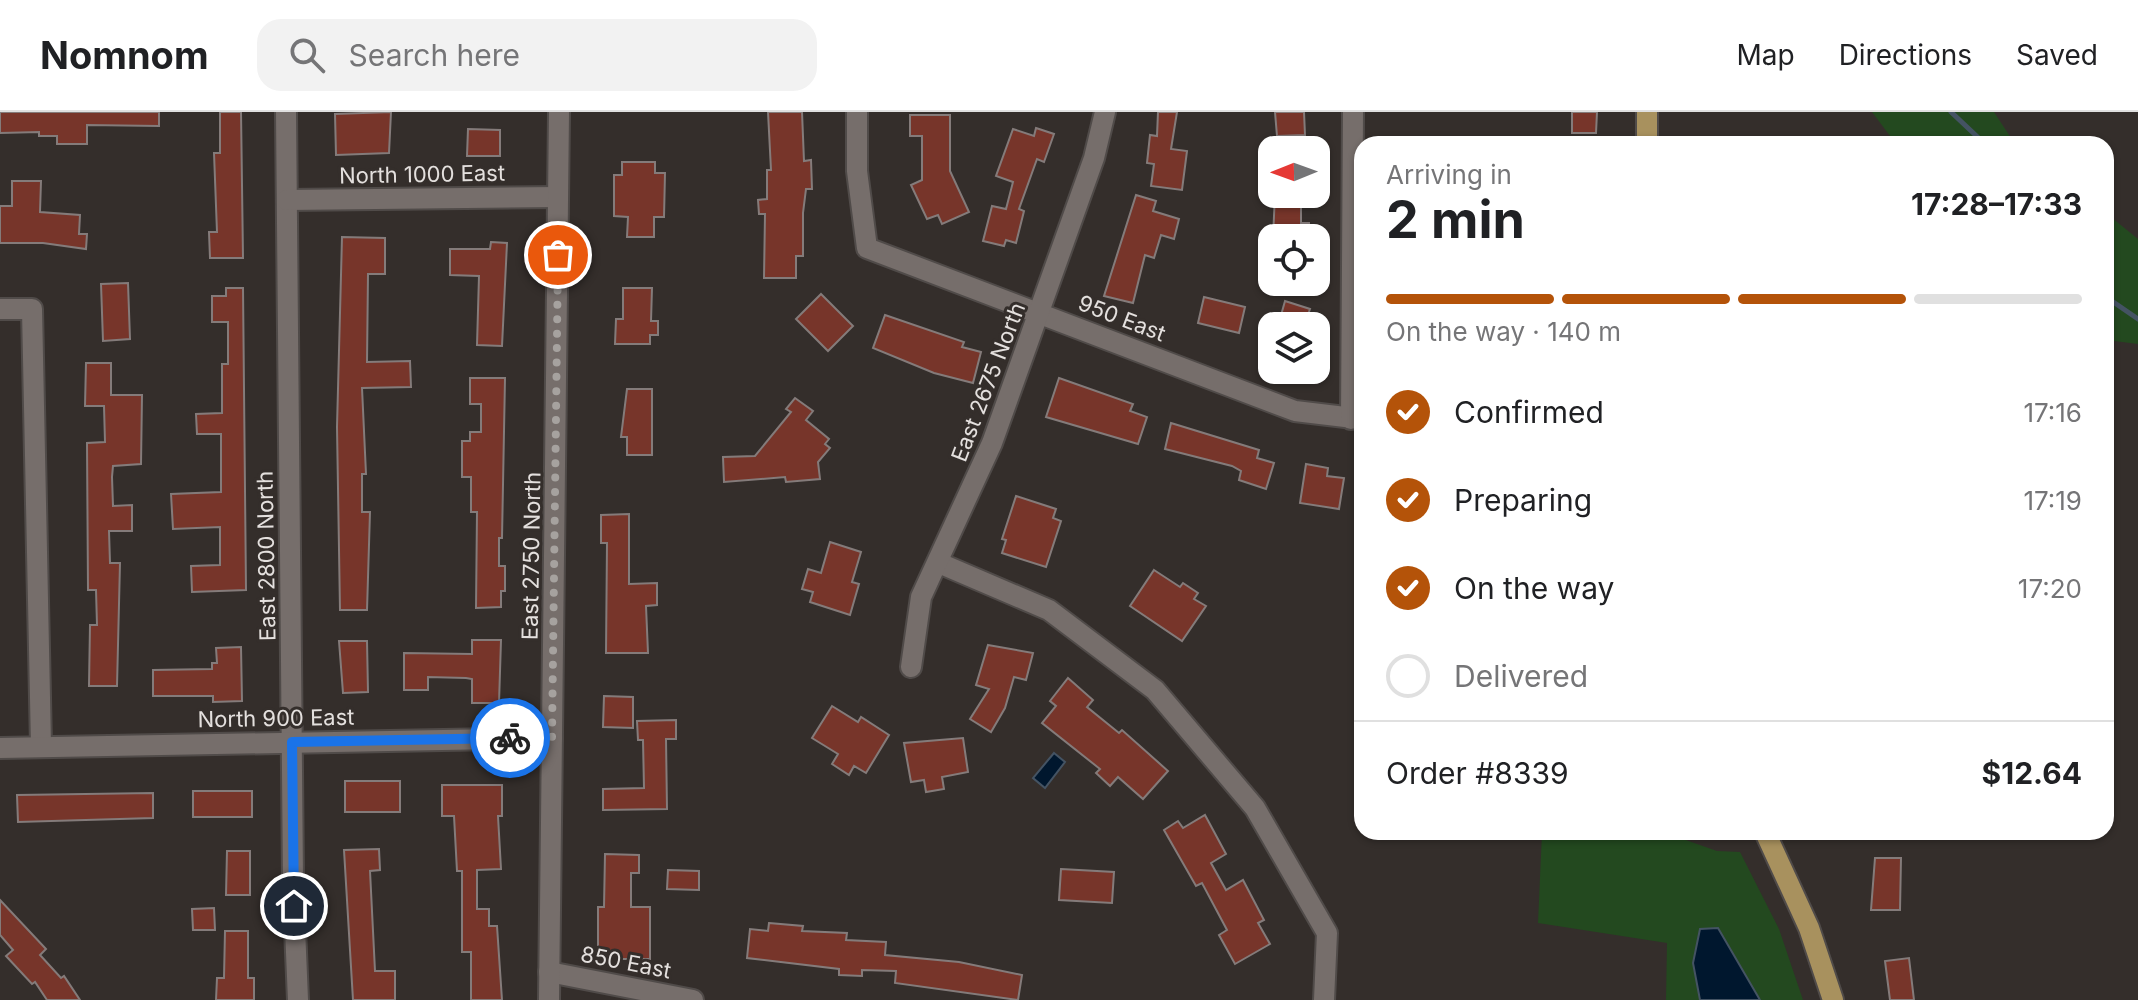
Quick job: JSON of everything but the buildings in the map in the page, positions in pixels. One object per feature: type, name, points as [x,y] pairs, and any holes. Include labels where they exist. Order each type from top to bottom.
[{"type":"main road","points":[[1647,112],[1647,136]]},
{"type":"main road","points":[[1769,840],[1809,928],[1833,1000]]},
{"type":"street","name":"East 2800 North","points":[[286,112],[292,742],[298,1000]]},
{"type":"street","name":"East 2750 North","points":[[549,1000],[559,112]]},
{"type":"street","name":"950 East","points":[[857,112],[857,171],[867,248],[1295,411],[1354,419]]},
{"type":"street","name":"East 2675 North","points":[[911,667],[921,597],[992,443],[1094,158],[1105,112]]},
{"type":"street","points":[[1353,112],[1354,214]]},
{"type":"street","name":"North 1000 East","points":[[287,200],[558,197]]},
{"type":"street","points":[[0,309],[32,309],[41,746]]},
{"type":"street","points":[[939,563],[1049,610],[1155,690],[1255,808],[1327,933],[1324,1000]]},
{"type":"street","name":"North 900 East","points":[[0,748],[552,738]]},
{"type":"street","name":"850 East","points":[[549,972],[693,1000]]},
{"type":"green space","points":[[1872,112],[1994,112],[2010,136],[1890,136]]},
{"type":"green space","points":[[2114,220],[2138,239],[2138,344],[2114,341]]},
{"type":"green space","points":[[1542,840],[1686,840],[1717,851],[1740,852],[1779,929],[1803,1000],[1666,1000],[1667,943],[1538,923]]},
{"type":"water","points":[[1054,753],[1065,762],[1045,788],[1033,778]]},
{"type":"water","points":[[1718,928],[1760,1000],[1700,1000],[1693,963],[1700,929]]},
{"type":"waterway","points":[[1951,112],[1976,136]]},
{"type":"waterway","points":[[2114,302],[2138,319]]},
{"type":"way so far","points":[[510,738],[552,738],[558,255]]},
{"type":"route","points":[[294,906],[292,742],[510,738]]}]
